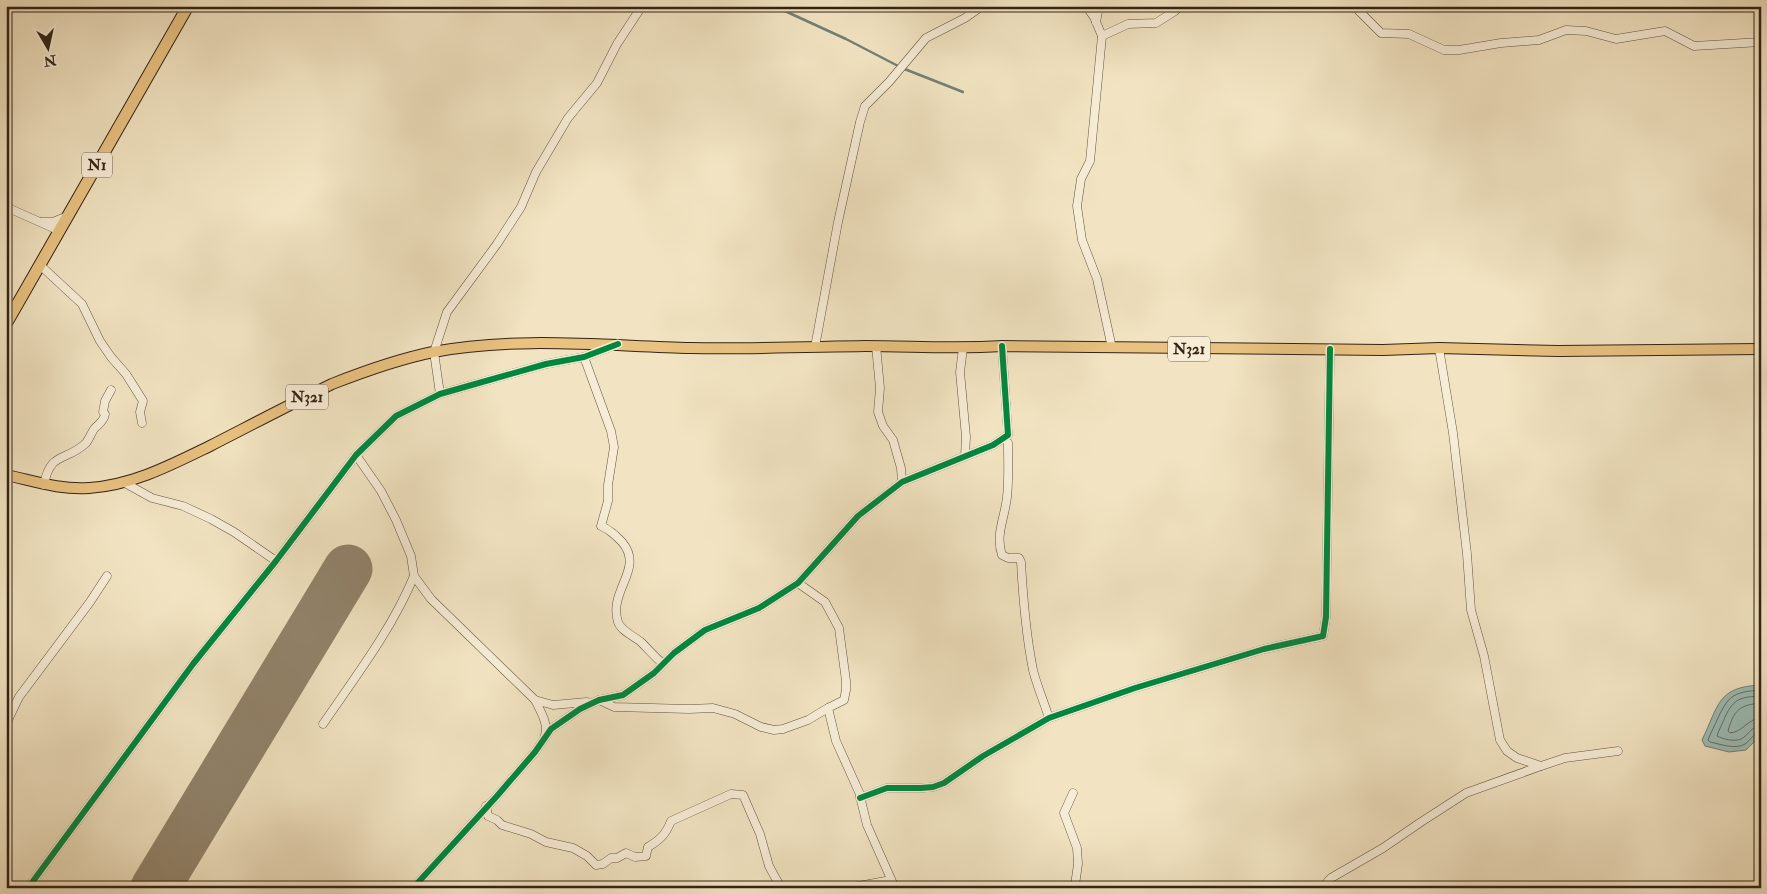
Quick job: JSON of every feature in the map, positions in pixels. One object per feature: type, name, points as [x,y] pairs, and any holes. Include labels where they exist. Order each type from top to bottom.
[{"type":"highway","name":"N1","points":[[6,324],[188,6]]},
{"type":"main road","name":"N321","points":[[7,475],[44,485],[88,488],[124,483],[160,470],[332,384],[392,363],[434,352],[498,345],[618,344],[691,348],[876,346],[963,348],[1002,346],[1383,350],[1439,348],[1558,351],[1761,349]]},
{"type":"street","points":[[440,394],[434,352],[447,312],[498,244],[521,207],[536,172],[568,118],[597,83],[617,44],[642,6]]},
{"type":"street","points":[[814,347],[826,293],[838,222],[865,106],[889,82],[926,38],[965,18],[982,6]]},
{"type":"street","points":[[1086,6],[1102,36],[1090,161],[1081,180],[1077,206],[1082,240],[1097,280],[1112,348]]},
{"type":"street","points":[[1096,22],[1099,6]]},
{"type":"street","points":[[1102,36],[1128,24],[1156,22],[1180,6]]},
{"type":"street","points":[[1354,6],[1381,33],[1409,34],[1444,50],[1459,50],[1501,43],[1539,40],[1566,30],[1586,31],[1616,39],[1665,31],[1694,46],[1761,42]]},
{"type":"street","points":[[6,207],[60,231]]},
{"type":"street","points":[[30,219],[44,223],[53,222],[68,216]]},
{"type":"street","points":[[40,265],[82,304],[100,341],[126,374],[143,401],[140,412],[142,423]]},
{"type":"street","name":"N321","points":[[28,888],[193,664],[276,562],[356,455],[396,416],[440,394],[546,364],[584,357],[618,344]]},
{"type":"street","points":[[876,346],[880,388],[878,412],[883,426],[893,440],[901,468],[902,482]]},
{"type":"street","points":[[535,700],[553,705],[583,703],[623,694],[654,673],[689,641],[705,630],[759,608],[798,583],[858,516],[902,482],[993,445],[1008,435],[1002,346]]},
{"type":"street","points":[[963,348],[960,372],[966,437],[965,456]]},
{"type":"street","points":[[1439,348],[1453,432],[1467,554],[1471,610],[1484,656],[1500,740],[1507,751],[1517,758],[1541,766]]},
{"type":"street","points":[[860,798],[887,788],[933,787],[944,783],[990,752],[1049,718],[1135,688],[1264,649],[1323,636],[1326,617],[1330,349]]},
{"type":"street","points":[[584,357],[610,431],[614,448],[608,485],[608,501],[601,526],[613,532],[627,548],[630,558],[630,565],[617,598],[618,622],[622,628],[641,642],[662,664]]},
{"type":"street","points":[[44,485],[51,465],[57,459],[68,455],[87,442],[94,428],[104,419],[105,401],[111,390]]},
{"type":"street","points":[[1008,443],[1007,498],[999,547],[1002,555],[1008,558],[1019,558],[1021,562],[1025,598],[1024,614],[1033,671],[1049,718]]},
{"type":"street","points":[[356,455],[381,491],[396,520],[411,556],[414,576],[431,599],[535,700],[547,731],[542,741]]},
{"type":"street","points":[[124,483],[152,498],[183,506],[211,519],[234,532],[276,562]]},
{"type":"street","points":[[6,724],[19,697],[107,576]]},
{"type":"street","points":[[323,724],[398,610],[414,576]]},
{"type":"street","points":[[599,700],[614,707],[713,708],[735,714],[761,728],[774,730],[783,729],[808,720],[844,700],[846,690],[840,631],[825,602],[798,583]]},
{"type":"street","points":[[413,888],[460,838],[551,729],[580,709],[599,700]]},
{"type":"street","points":[[828,708],[836,741],[860,798],[867,825],[895,888]]},
{"type":"street","points":[[1322,888],[1331,878],[1383,848],[1433,813],[1466,794],[1565,758],[1618,751]]},
{"type":"street","points":[[1073,793],[1064,813],[1077,848],[1078,864],[1073,887]]},
{"type":"street","points":[[486,806],[488,816],[497,820],[502,825],[531,834],[546,842],[573,848],[587,856],[596,865],[603,864],[611,858],[617,858],[626,853],[635,857],[646,856],[648,848],[659,841],[672,821],[731,794],[743,795],[760,834],[769,866],[781,888]]},
{"type":"street","points":[[848,888],[891,880]]},
{"type":"water","points":[[1761,685],[1761,735],[1746,750],[1729,752],[1705,746],[1702,740],[1721,700],[1727,694],[1736,690]]},
{"type":"waterway","points":[[774,6],[846,39],[902,68],[963,92]]},
{"type":"runway","points":[[155,888],[348,569]]},
{"type":"cycle path","points":[[28,888],[193,664],[276,561],[356,455],[396,416],[440,394],[546,364],[584,357],[618,344]]},
{"type":"cycle path","points":[[413,888],[497,796],[535,752],[551,729],[580,709],[599,700],[623,695],[654,673],[674,653],[705,630],[759,608],[798,583],[858,516],[902,482],[993,445],[1008,435],[1002,346]]},
{"type":"cycle path","points":[[860,798],[887,788],[933,787],[944,783],[983,756],[1049,718],[1135,688],[1264,649],[1323,636],[1326,617],[1330,349]]}]
